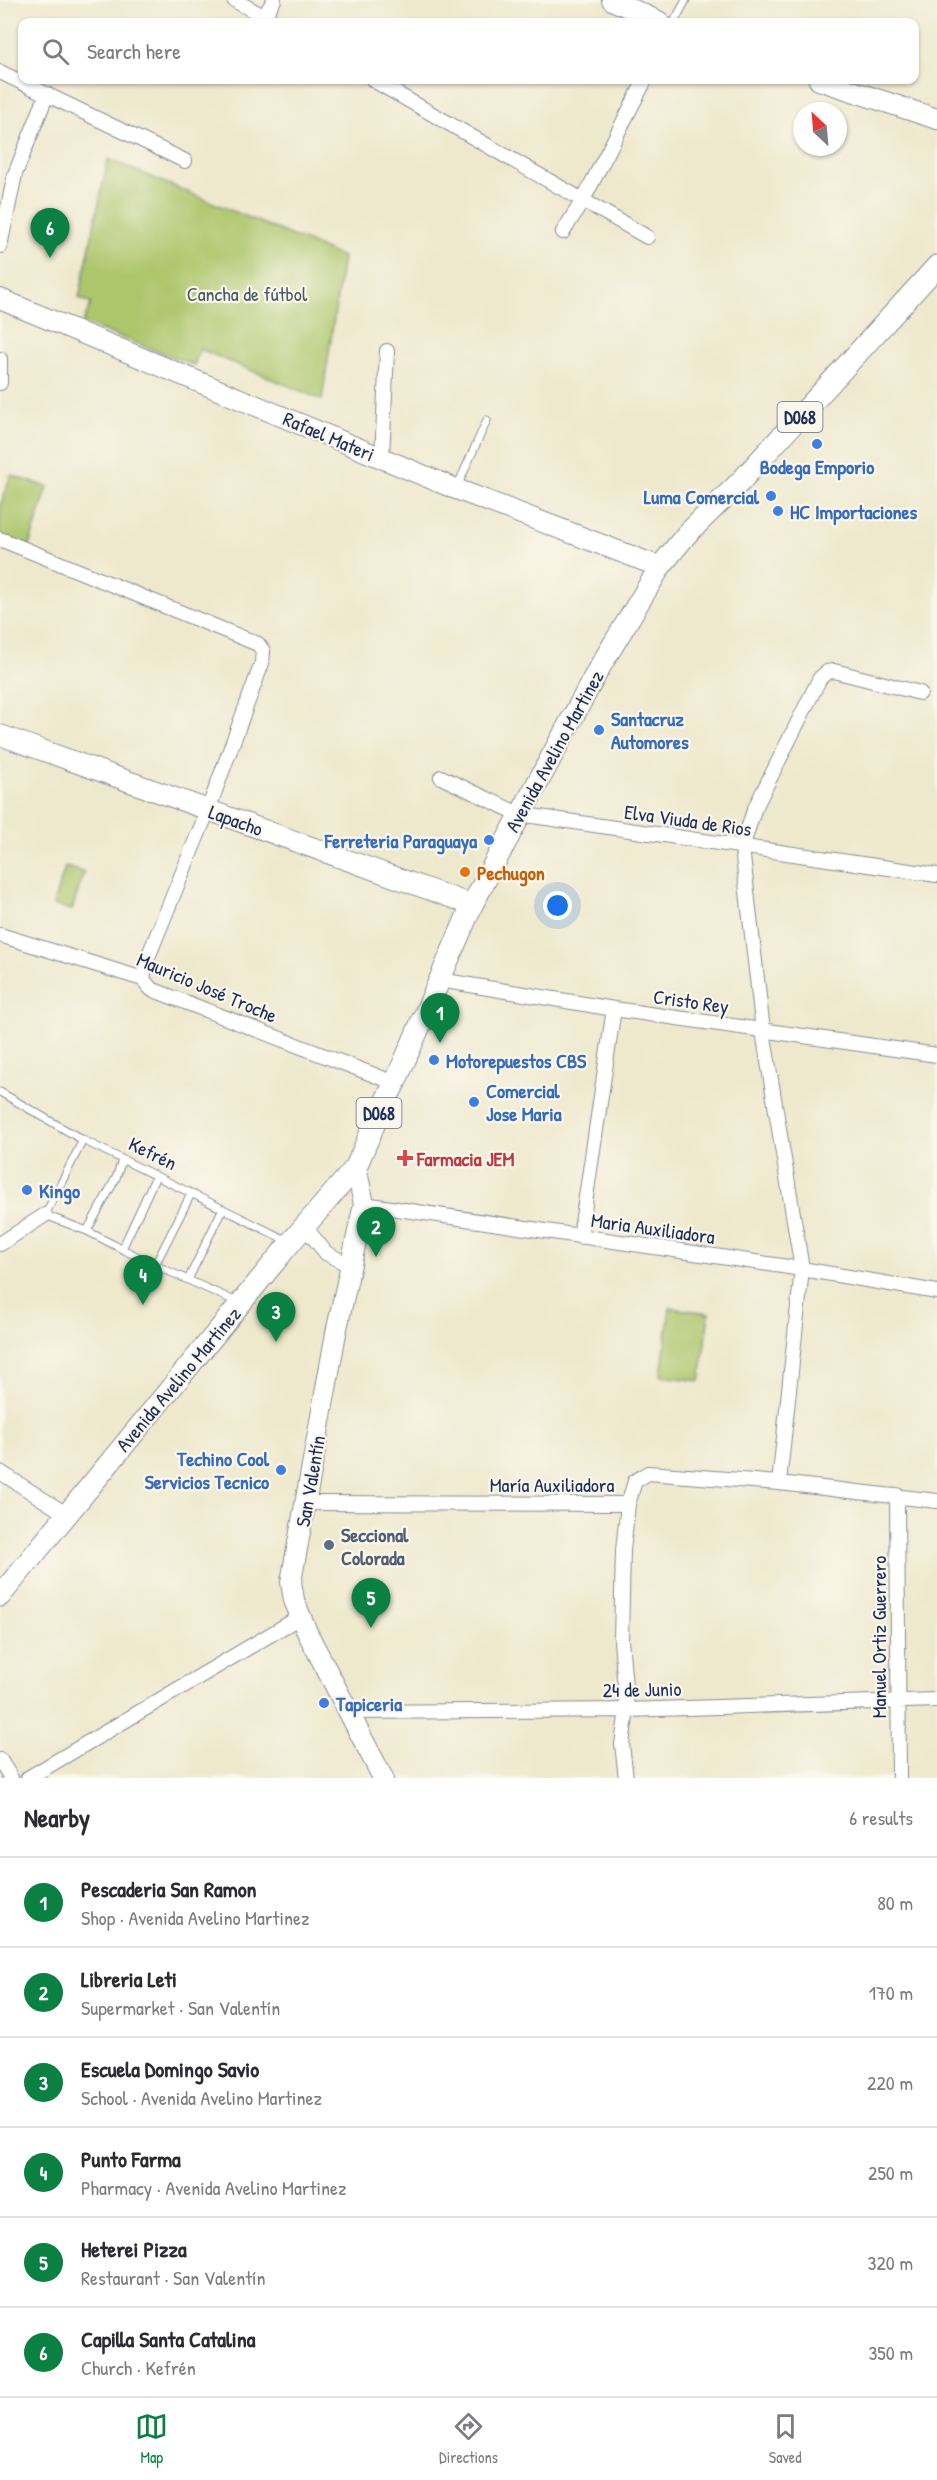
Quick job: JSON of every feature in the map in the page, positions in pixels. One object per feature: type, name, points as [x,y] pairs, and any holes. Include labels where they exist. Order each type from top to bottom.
[{"type":"main road","points":[[612,0],[651,18]]},
{"type":"main road","points":[[831,84],[937,119]]},
{"type":"main road","name":"Avenida Avelino Martinez","points":[[0,1596],[356,1167],[472,905],[598,670],[660,567],[686,536],[740,482],[937,266]]},
{"type":"main road","name":"Rafael Materi","points":[[0,299],[456,489],[660,567]]},
{"type":"main road","name":"Lapacho","points":[[0,735],[472,905]]},
{"type":"main road","name":"San Valentín","points":[[356,1167],[364,1204],[351,1260],[291,1582],[300,1617],[378,1776]]},
{"type":"street","points":[[234,0],[263,18]]},
{"type":"street","points":[[267,18],[274,0]]},
{"type":"street","points":[[0,72],[18,80]]},
{"type":"street","points":[[26,84],[185,161]]},
{"type":"street","points":[[380,84],[647,237]]},
{"type":"street","points":[[564,232],[643,84]]},
{"type":"street","points":[[0,246],[15,174],[47,94]]},
{"type":"street","points":[[382,458],[387,351]]},
{"type":"street","points":[[0,359],[0,383]]},
{"type":"street","points":[[0,539],[258,644],[263,651],[262,663],[208,810],[146,962],[143,979]]},
{"type":"street","points":[[779,1483],[802,1269],[763,1031],[742,848],[754,810],[820,678],[827,672],[834,671],[920,693]]},
{"type":"street","name":"Elva Viuda de Rios","points":[[441,777],[519,814],[937,875]]},
{"type":"street","name":"Mauricio José Troche","points":[[0,935],[143,979],[151,989],[395,1083]]},
{"type":"street","name":"Cristo Rey","points":[[440,980],[614,1009],[937,1055]]},
{"type":"street","points":[[580,1237],[614,1009]]},
{"type":"street","name":"Maria Auxiliadora","points":[[364,1204],[802,1269],[937,1292]]},
{"type":"street","points":[[0,1244],[45,1215]]},
{"type":"street","points":[[298,1235],[343,1262],[351,1260]]},
{"type":"street","points":[[0,1473],[66,1514]]},
{"type":"street","name":"María Auxiliadora","points":[[305,1503],[628,1504],[635,1481],[648,1473],[779,1483],[937,1501]]},
{"type":"street","name":"Manuel Ortiz Guerrero","points":[[897,1496],[899,1778]]},
{"type":"street","points":[[626,1778],[622,1744],[627,1710],[621,1640],[628,1504]]},
{"type":"street","points":[[28,1778],[300,1617]]},
{"type":"street","name":"24 de Junio","points":[[348,1712],[627,1710],[937,1700]]},
{"type":"street","points":[[0,1760],[11,1778]]},
{"type":"lane","points":[[676,18],[686,0]]},
{"type":"lane","points":[[456,489],[487,420]]},
{"type":"lane","name":"Kefrén","points":[[0,1092],[83,1140],[222,1210],[298,1235]]},
{"type":"lane","points":[[83,1140],[45,1215],[87,1231],[155,1265],[241,1303]]},
{"type":"lane","points":[[87,1231],[116,1178],[122,1160]]},
{"type":"lane","points":[[122,1249],[156,1176]]},
{"type":"lane","points":[[155,1265],[191,1194]]},
{"type":"lane","points":[[188,1280],[222,1210]]},
{"type":"green space","name":"Cancha de fútbol","points":[[108,159],[343,257],[322,400],[200,349],[194,365],[83,323],[91,303],[79,298]]},
{"type":"green space","points":[[11,475],[48,487],[29,546],[0,536],[0,506]]},
{"type":"green space","points":[[65,867],[84,872],[72,910],[53,905]]},
{"type":"green space","points":[[670,1308],[709,1313],[700,1381],[661,1376]]},
{"type":"place","name":"Capilla Santa Catalina","points":[[50,258]]},
{"type":"place","name":"Bodega Emporio","points":[[817,444]]},
{"type":"place","name":"Luma Comercial","points":[[771,496]]},
{"type":"place","name":"HC Importaciones","points":[[778,511]]},
{"type":"place","name":"Santacruz Automores","points":[[599,730]]},
{"type":"place","name":"Ferreteria Paraguaya","points":[[489,840]]},
{"type":"place","name":"Pechugon","points":[[465,872]]},
{"type":"place","name":"Pescaderia San Ramon","points":[[440,1043]]},
{"type":"place","name":"Motorepuestos CBS","points":[[434,1060]]},
{"type":"place","name":"Comercial Jose Maria","points":[[474,1102]]},
{"type":"place","name":"Farmacia JEM","points":[[405,1158]]},
{"type":"place","name":"Kingo","points":[[27,1190]]},
{"type":"place","name":"Libreria Leti","points":[[376,1257]]},
{"type":"place","name":"Punto Farma","points":[[143,1305]]},
{"type":"place","name":"Escuela Domingo Savio","points":[[276,1342]]},
{"type":"place","name":"Techino Cool Servicios Tecnico","points":[[281,1470]]},
{"type":"place","name":"Seccional Colorada","points":[[329,1545]]},
{"type":"place","name":"Heterei Pizza","points":[[371,1628]]},
{"type":"place","name":"Tapiceria","points":[[324,1703]]}]
